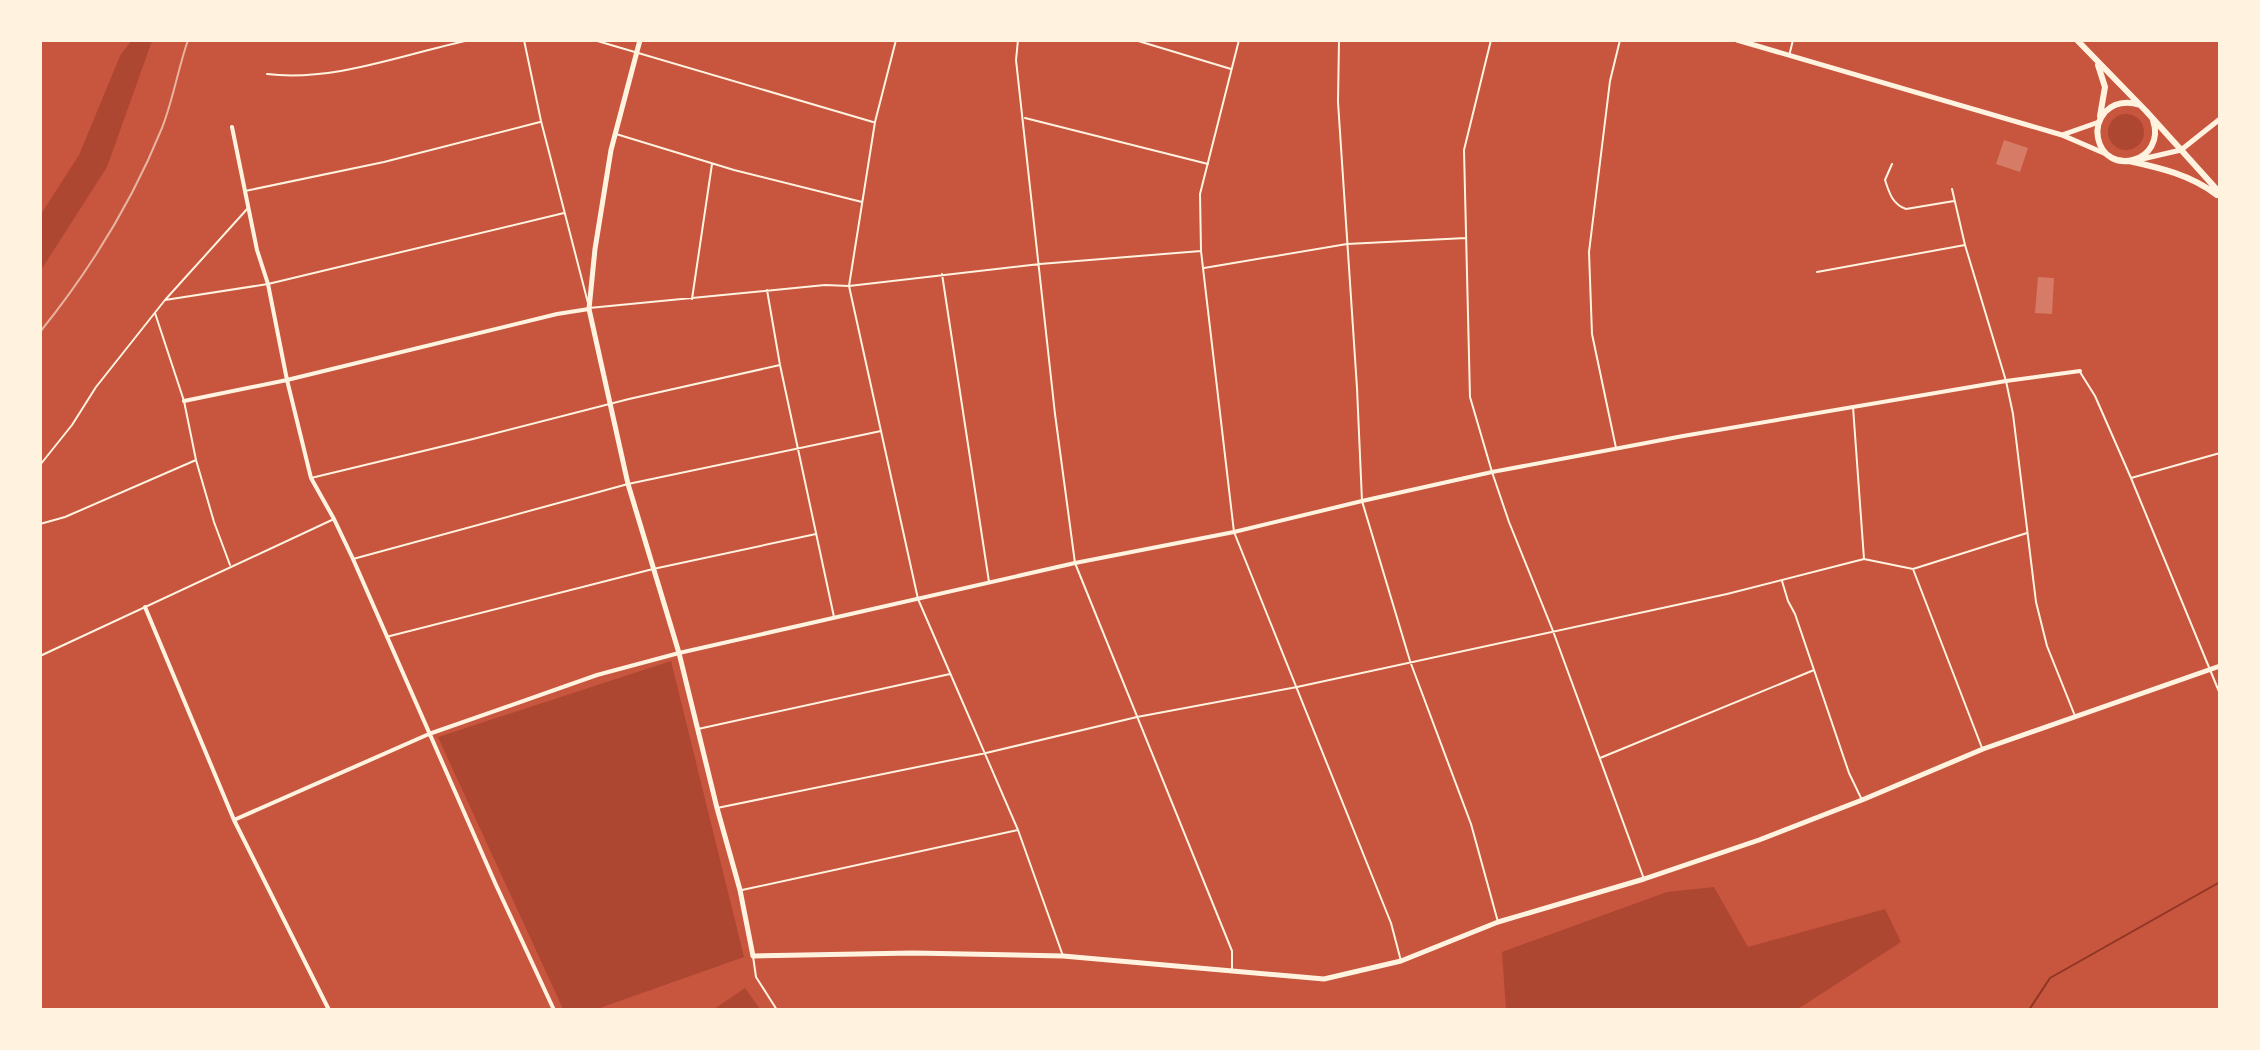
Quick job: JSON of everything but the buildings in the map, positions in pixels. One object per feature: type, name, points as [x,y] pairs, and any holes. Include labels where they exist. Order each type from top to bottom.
[{"type":"main road","points":[[640,40],[615,133],[596,249],[589,309],[628,484],[680,653],[697,730],[740,890],[753,956],[913,953],[1063,956],[1324,979],[1401,961],[1498,922],[1644,879],[1760,840],[1983,749],[2220,666]]},
{"type":"main road","points":[[1737,40],[2062,135],[2118,160],[2162,168],[2195,180],[2220,195]]},
{"type":"main road","points":[[2077,40],[2141,106],[2220,195]]},
{"type":"main road","points":[[2091,55],[2100,67],[2105,87],[2097,136],[2107,155]]},
{"type":"main road","points":[[2062,135],[2099,122],[2103,115],[2115,105],[2130,102],[2141,106]]},
{"type":"main road","points":[[2129,161],[2139,158],[2151,147],[2156,132],[2151,117]]},
{"type":"main road","points":[[2129,161],[2181,150],[2220,119]]},
{"type":"street","points":[[232,127],[257,250],[268,284],[287,380],[311,478],[353,559],[429,734],[554,1010]]},
{"type":"street","points":[[184,401],[287,380],[557,314],[589,309]]},
{"type":"street","points":[[234,820],[429,734],[597,675],[680,653],[1075,563],[1234,532],[1492,472],[1616,448],[2080,370]]},
{"type":"street","points":[[145,607],[234,820],[329,1010]]},
{"type":"lane","points":[[267,74],[289,77],[346,70],[470,40]]},
{"type":"lane","points":[[524,40],[589,309],[767,290],[825,285],[849,286],[1040,264],[1201,251]]},
{"type":"lane","points":[[594,40],[874,122]]},
{"type":"lane","points":[[896,40],[874,122],[849,286],[918,599],[1018,830],[1063,956]]},
{"type":"lane","points":[[1018,40],[1016,60],[1040,264],[1054,414],[1075,563],[1232,951],[1232,971]]},
{"type":"lane","points":[[1135,40],[1231,69]]},
{"type":"lane","points":[[1239,40],[1200,194],[1201,251],[1234,532],[1391,923],[1401,961]]},
{"type":"lane","points":[[1339,40],[1338,102],[1362,501],[1410,661],[1471,824],[1498,922]]},
{"type":"lane","points":[[1491,40],[1464,150],[1470,397],[1492,472],[1644,879]]},
{"type":"lane","points":[[1616,448],[1592,334],[1589,252],[1610,81],[1620,40]]},
{"type":"lane","points":[[1789,56],[1793,40]]},
{"type":"lane","points":[[1023,117],[1208,164]]},
{"type":"lane","points":[[245,192],[384,162],[542,121]]},
{"type":"lane","points":[[615,133],[712,164],[862,202]]},
{"type":"lane","points":[[692,299],[712,164]]},
{"type":"lane","points":[[1892,164],[1885,180],[1891,198],[1899,207],[1905,209],[1954,201]]},
{"type":"lane","points":[[1952,189],[1965,245],[2006,381],[2013,414],[2036,602],[2047,646],[2075,716]]},
{"type":"lane","points":[[40,465],[72,425],[96,387],[155,312],[248,208]]},
{"type":"lane","points":[[165,300],[268,284],[564,213]]},
{"type":"lane","points":[[1204,268],[1347,244],[1467,238]]},
{"type":"lane","points":[[1817,272],[1965,245]]},
{"type":"lane","points":[[942,274],[989,583]]},
{"type":"lane","points":[[767,290],[780,365],[834,618]]},
{"type":"lane","points":[[155,312],[184,401],[196,460],[214,522],[230,566]]},
{"type":"lane","points":[[311,478],[609,404],[780,365]]},
{"type":"lane","points":[[2080,370],[2095,396],[2131,478],[2220,694]]},
{"type":"lane","points":[[1853,407],[1864,559]]},
{"type":"lane","points":[[353,559],[628,484],[881,431]]},
{"type":"lane","points":[[2131,478],[2220,453]]},
{"type":"lane","points":[[40,524],[65,517],[196,460]]},
{"type":"lane","points":[[40,479],[40,486]]},
{"type":"lane","points":[[40,656],[334,519]]},
{"type":"lane","points":[[717,808],[986,753],[1137,717],[1297,687],[1782,581],[1864,559],[1913,569],[2027,533]]},
{"type":"lane","points":[[386,637],[653,570],[816,534]]},
{"type":"lane","points":[[1913,569],[1983,749]]},
{"type":"lane","points":[[1782,581],[1850,773],[1862,800]]},
{"type":"lane","points":[[1599,758],[1814,670]]},
{"type":"lane","points":[[697,730],[950,674]]},
{"type":"lane","points":[[740,890],[1018,830]]},
{"type":"lane","points":[[753,956],[756,977],[777,1010]]},
{"type":"shaded area","points":[[131,41],[152,41],[107,167],[41,270],[41,214],[79,155],[120,56]]},
{"type":"shaded area","points":[[2126,114],[2138,120],[2144,132],[2138,144],[2126,150],[2114,144],[2108,132],[2114,120]]},
{"type":"shaded area","points":[[671,661],[744,957],[597,1009],[563,1009],[438,737]]},
{"type":"shaded area","points":[[1714,887],[1748,947],[1885,909],[1901,942],[1798,1009],[1506,1009],[1502,952],[1667,892]]},
{"type":"shaded area","points":[[745,988],[760,1009],[714,1009]]},
{"type":"waterway","points":[[2029,1010],[2050,978],[2220,882]]},
{"type":"railway","points":[[40,332],[93,260],[137,182],[166,117],[188,40]]}]
